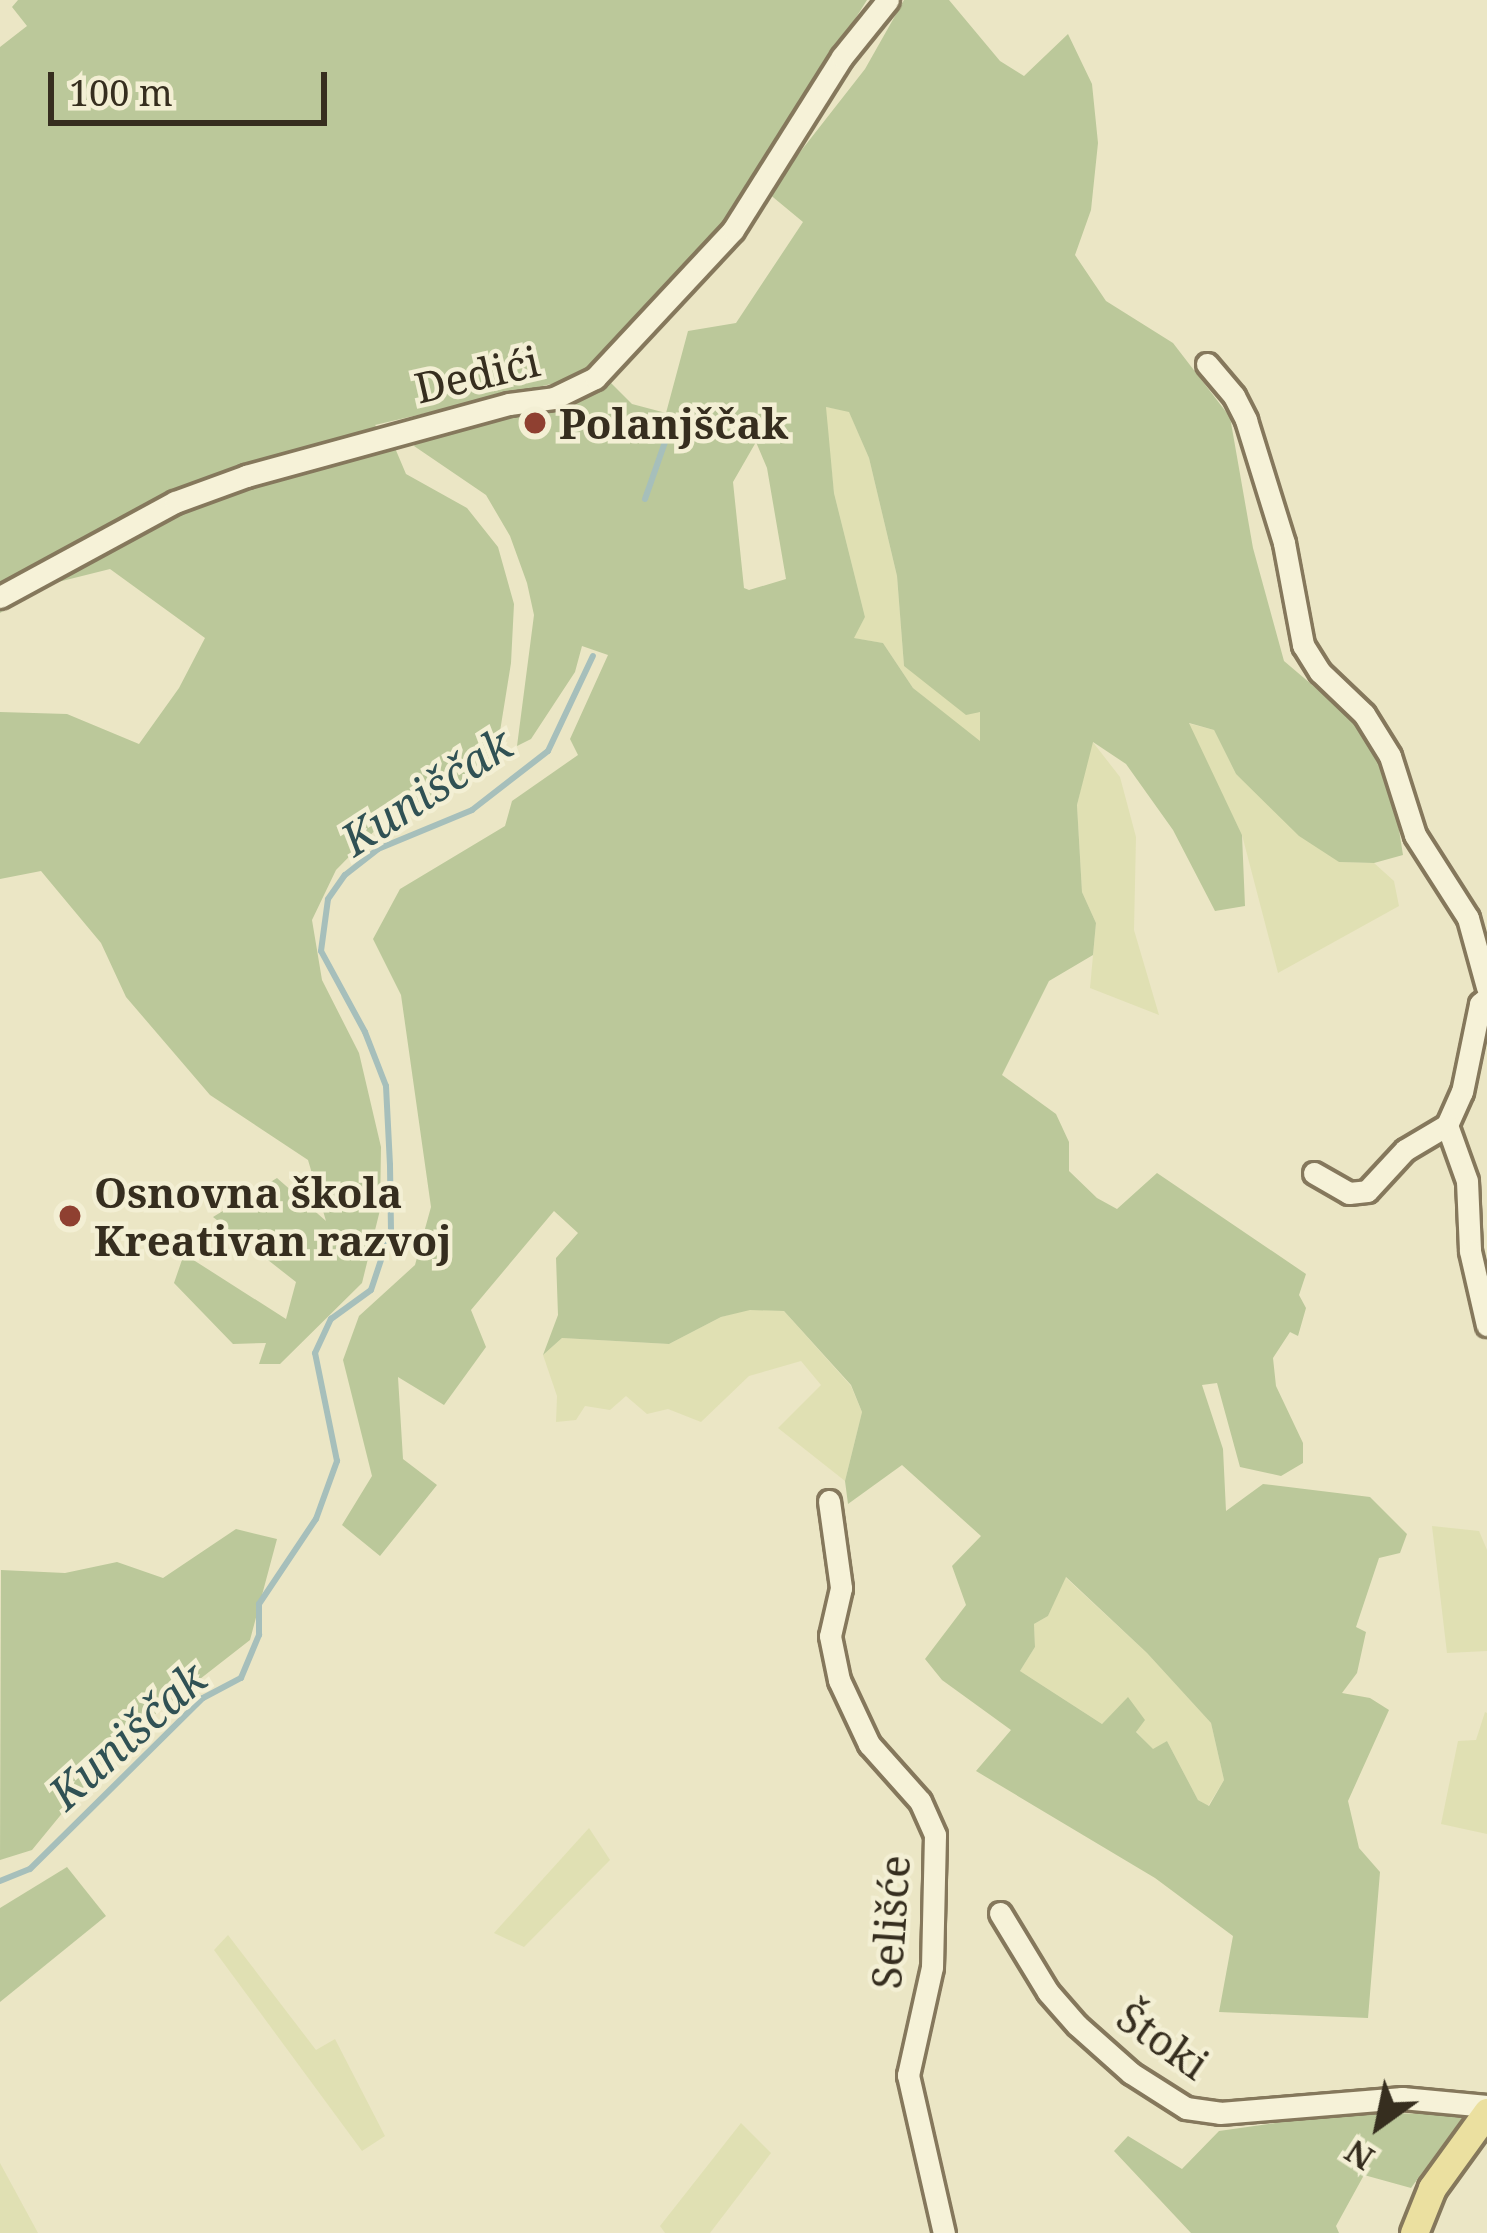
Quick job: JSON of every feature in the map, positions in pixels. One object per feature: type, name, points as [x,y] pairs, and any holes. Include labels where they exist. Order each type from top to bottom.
[{"type":"main road","points":[[1414,2233],[1453,2153],[1487,2109]]},
{"type":"street","name":"Dedići","points":[[0,596],[175,502],[246,476],[574,391],[595,377],[733,230],[842,57],[888,0]]},
{"type":"street","points":[[1207,364],[1234,396],[1246,420],[1283,543],[1304,645],[1320,672],[1364,714],[1390,756],[1415,835],[1468,918],[1487,987]]},
{"type":"street","points":[[1314,1172],[1348,1193],[1367,1191],[1405,1150],[1447,1125],[1462,1092],[1480,1004],[1487,998]]},
{"type":"street","points":[[1447,1125],[1467,1181],[1470,1251],[1487,1325]]},
{"type":"street","name":"Selišće","points":[[830,1501],[842,1588],[830,1636],[839,1680],[869,1744],[920,1801],[934,1835],[932,1967],[908,2075],[944,2233]]},
{"type":"street","name":"Štoki","points":[[1000,1913],[1048,1992],[1077,2025],[1131,2073],[1186,2108],[1220,2113],[1402,2098],[1487,2109]]},
{"type":"green space","points":[[18,0],[867,0],[719,236],[577,378],[375,425],[395,448],[406,474],[467,508],[498,547],[514,604],[511,663],[497,750],[474,780],[392,813],[336,870],[312,920],[322,980],[359,1053],[381,1147],[380,1210],[362,1283],[280,1364],[259,1364],[266,1343],[233,1344],[174,1283],[184,1254],[286,1319],[296,1282],[213,1217],[277,1178],[326,1221],[308,1160],[210,1095],[126,997],[101,943],[41,871],[0,879],[0,712],[67,714],[139,744],[179,688],[205,638],[110,569],[50,584],[0,613],[0,47],[27,26],[12,7]]},
{"type":"green space","points":[[904,0],[949,0],[1000,61],[1024,76],[1068,34],[1092,84],[1098,143],[1091,210],[1075,255],[1106,301],[1173,343],[1230,417],[1253,548],[1284,661],[1350,717],[1391,779],[1403,855],[1374,863],[1339,862],[1299,836],[1236,774],[1214,730],[1189,723],[1242,835],[1245,906],[1215,911],[1173,830],[1126,764],[1093,742],[1077,805],[1082,892],[1096,923],[1093,955],[1049,981],[1002,1075],[1056,1114],[1069,1142],[1069,1171],[1097,1198],[1117,1209],[1157,1173],[1306,1274],[1299,1295],[1306,1308],[1298,1336],[1290,1332],[1273,1358],[1276,1386],[1303,1443],[1303,1463],[1281,1476],[1240,1467],[1217,1383],[1202,1385],[1223,1449],[1226,1511],[1263,1484],[1370,1497],[1407,1534],[1400,1553],[1379,1558],[1356,1627],[1366,1632],[1357,1673],[1342,1693],[1370,1698],[1389,1710],[1348,1801],[1359,1848],[1380,1872],[1368,2018],[1219,2012],[1233,1936],[1155,1878],[976,1771],[1011,1730],[942,1680],[925,1659],[966,1605],[952,1566],[981,1536],[902,1465],[848,1504],[845,1481],[862,1412],[851,1385],[784,1311],[750,1310],[721,1317],[669,1344],[562,1338],[543,1355],[558,1315],[556,1258],[578,1233],[554,1211],[471,1310],[486,1347],[444,1405],[398,1377],[403,1459],[437,1485],[380,1556],[342,1525],[372,1476],[343,1360],[359,1316],[415,1265],[431,1207],[401,995],[373,939],[400,889],[505,826],[512,801],[578,755],[570,739],[608,655],[582,646],[575,672],[531,739],[517,746],[534,615],[527,583],[510,536],[486,495],[414,446],[421,436],[474,419],[568,403],[594,394],[609,381],[632,404],[666,413],[688,331],[736,323],[803,222],[768,193],[865,69]],"holes":[[[826,407],[849,412],[869,458],[897,576],[904,666],[966,715],[980,712],[980,741],[913,688],[883,643],[854,638],[865,617],[834,493]],[[756,442],[767,468],[786,579],[749,590],[744,588],[733,482]],[[1066,1577],[1147,1653],[1211,1723],[1224,1780],[1209,1806],[1198,1800],[1167,1741],[1153,1749],[1136,1732],[1145,1720],[1128,1697],[1102,1724],[1020,1671],[1035,1647],[1034,1624],[1048,1616]]]},
{"type":"green space","points":[[825,407],[849,411],[869,458],[897,576],[904,666],[980,712],[980,743],[913,688],[883,643],[853,638],[865,617],[834,493]]},
{"type":"green space","points":[[1187,723],[1214,730],[1236,774],[1339,862],[1374,863],[1394,881],[1399,906],[1278,973],[1242,835]]},
{"type":"green space","points":[[1092,741],[1120,777],[1136,837],[1134,930],[1159,1015],[1090,988],[1096,923],[1082,892],[1077,805]]},
{"type":"green space","points":[[750,1309],[784,1311],[851,1386],[862,1412],[845,1481],[778,1428],[821,1385],[801,1361],[749,1376],[701,1422],[668,1409],[647,1414],[626,1396],[610,1410],[585,1406],[576,1420],[556,1422],[557,1396],[543,1355],[562,1338],[669,1344],[721,1317]]},
{"type":"green space","points":[[1432,1526],[1479,1531],[1487,1550],[1487,1651],[1447,1653]]},
{"type":"green space","points":[[236,1529],[277,1539],[250,1640],[123,1739],[32,1850],[0,1860],[1,1570],[65,1573],[117,1562],[163,1578]]},
{"type":"green space","points":[[1065,1577],[1147,1653],[1211,1723],[1224,1780],[1208,1806],[1198,1800],[1167,1741],[1153,1750],[1136,1731],[1128,1698],[1102,1724],[1020,1671],[1035,1647],[1034,1624],[1048,1616]]},
{"type":"green space","points":[[1485,1712],[1487,1834],[1441,1824],[1458,1741],[1476,1740]]},
{"type":"green space","points":[[589,1828],[610,1860],[524,1947],[494,1933]]},
{"type":"green space","points":[[67,1867],[106,1916],[0,2002],[0,1908]]},
{"type":"green space","points":[[228,1935],[316,2050],[335,2039],[385,2136],[362,2151],[214,1950]]},
{"type":"green space","points":[[1347,2113],[1465,2114],[1411,2188],[1364,2175],[1336,2226],[1339,2233],[1191,2233],[1114,2151],[1128,2136],[1182,2169],[1219,2131]]},
{"type":"green space","points":[[741,2123],[771,2153],[710,2233],[665,2233],[660,2226]]},
{"type":"green space","points":[[0,2163],[38,2233],[0,2233]]},
{"type":"waterway","name":"Kuniščak","points":[[645,499],[669,431]]},
{"type":"waterway","name":"Kuniščak","points":[[0,1881],[30,1869],[203,1698],[241,1678],[259,1635],[259,1604],[316,1519],[337,1461],[315,1353],[331,1319],[371,1290],[391,1230],[390,1165],[386,1086],[365,1032],[321,951],[328,899],[345,875],[378,849],[472,810],[548,751],[593,656]]},
{"type":"place","name":"Polanjščak","points":[[535,423]]},
{"type":"place","name":"Osnovna škola Kreativan razvoj","points":[[70,1216]]}]
